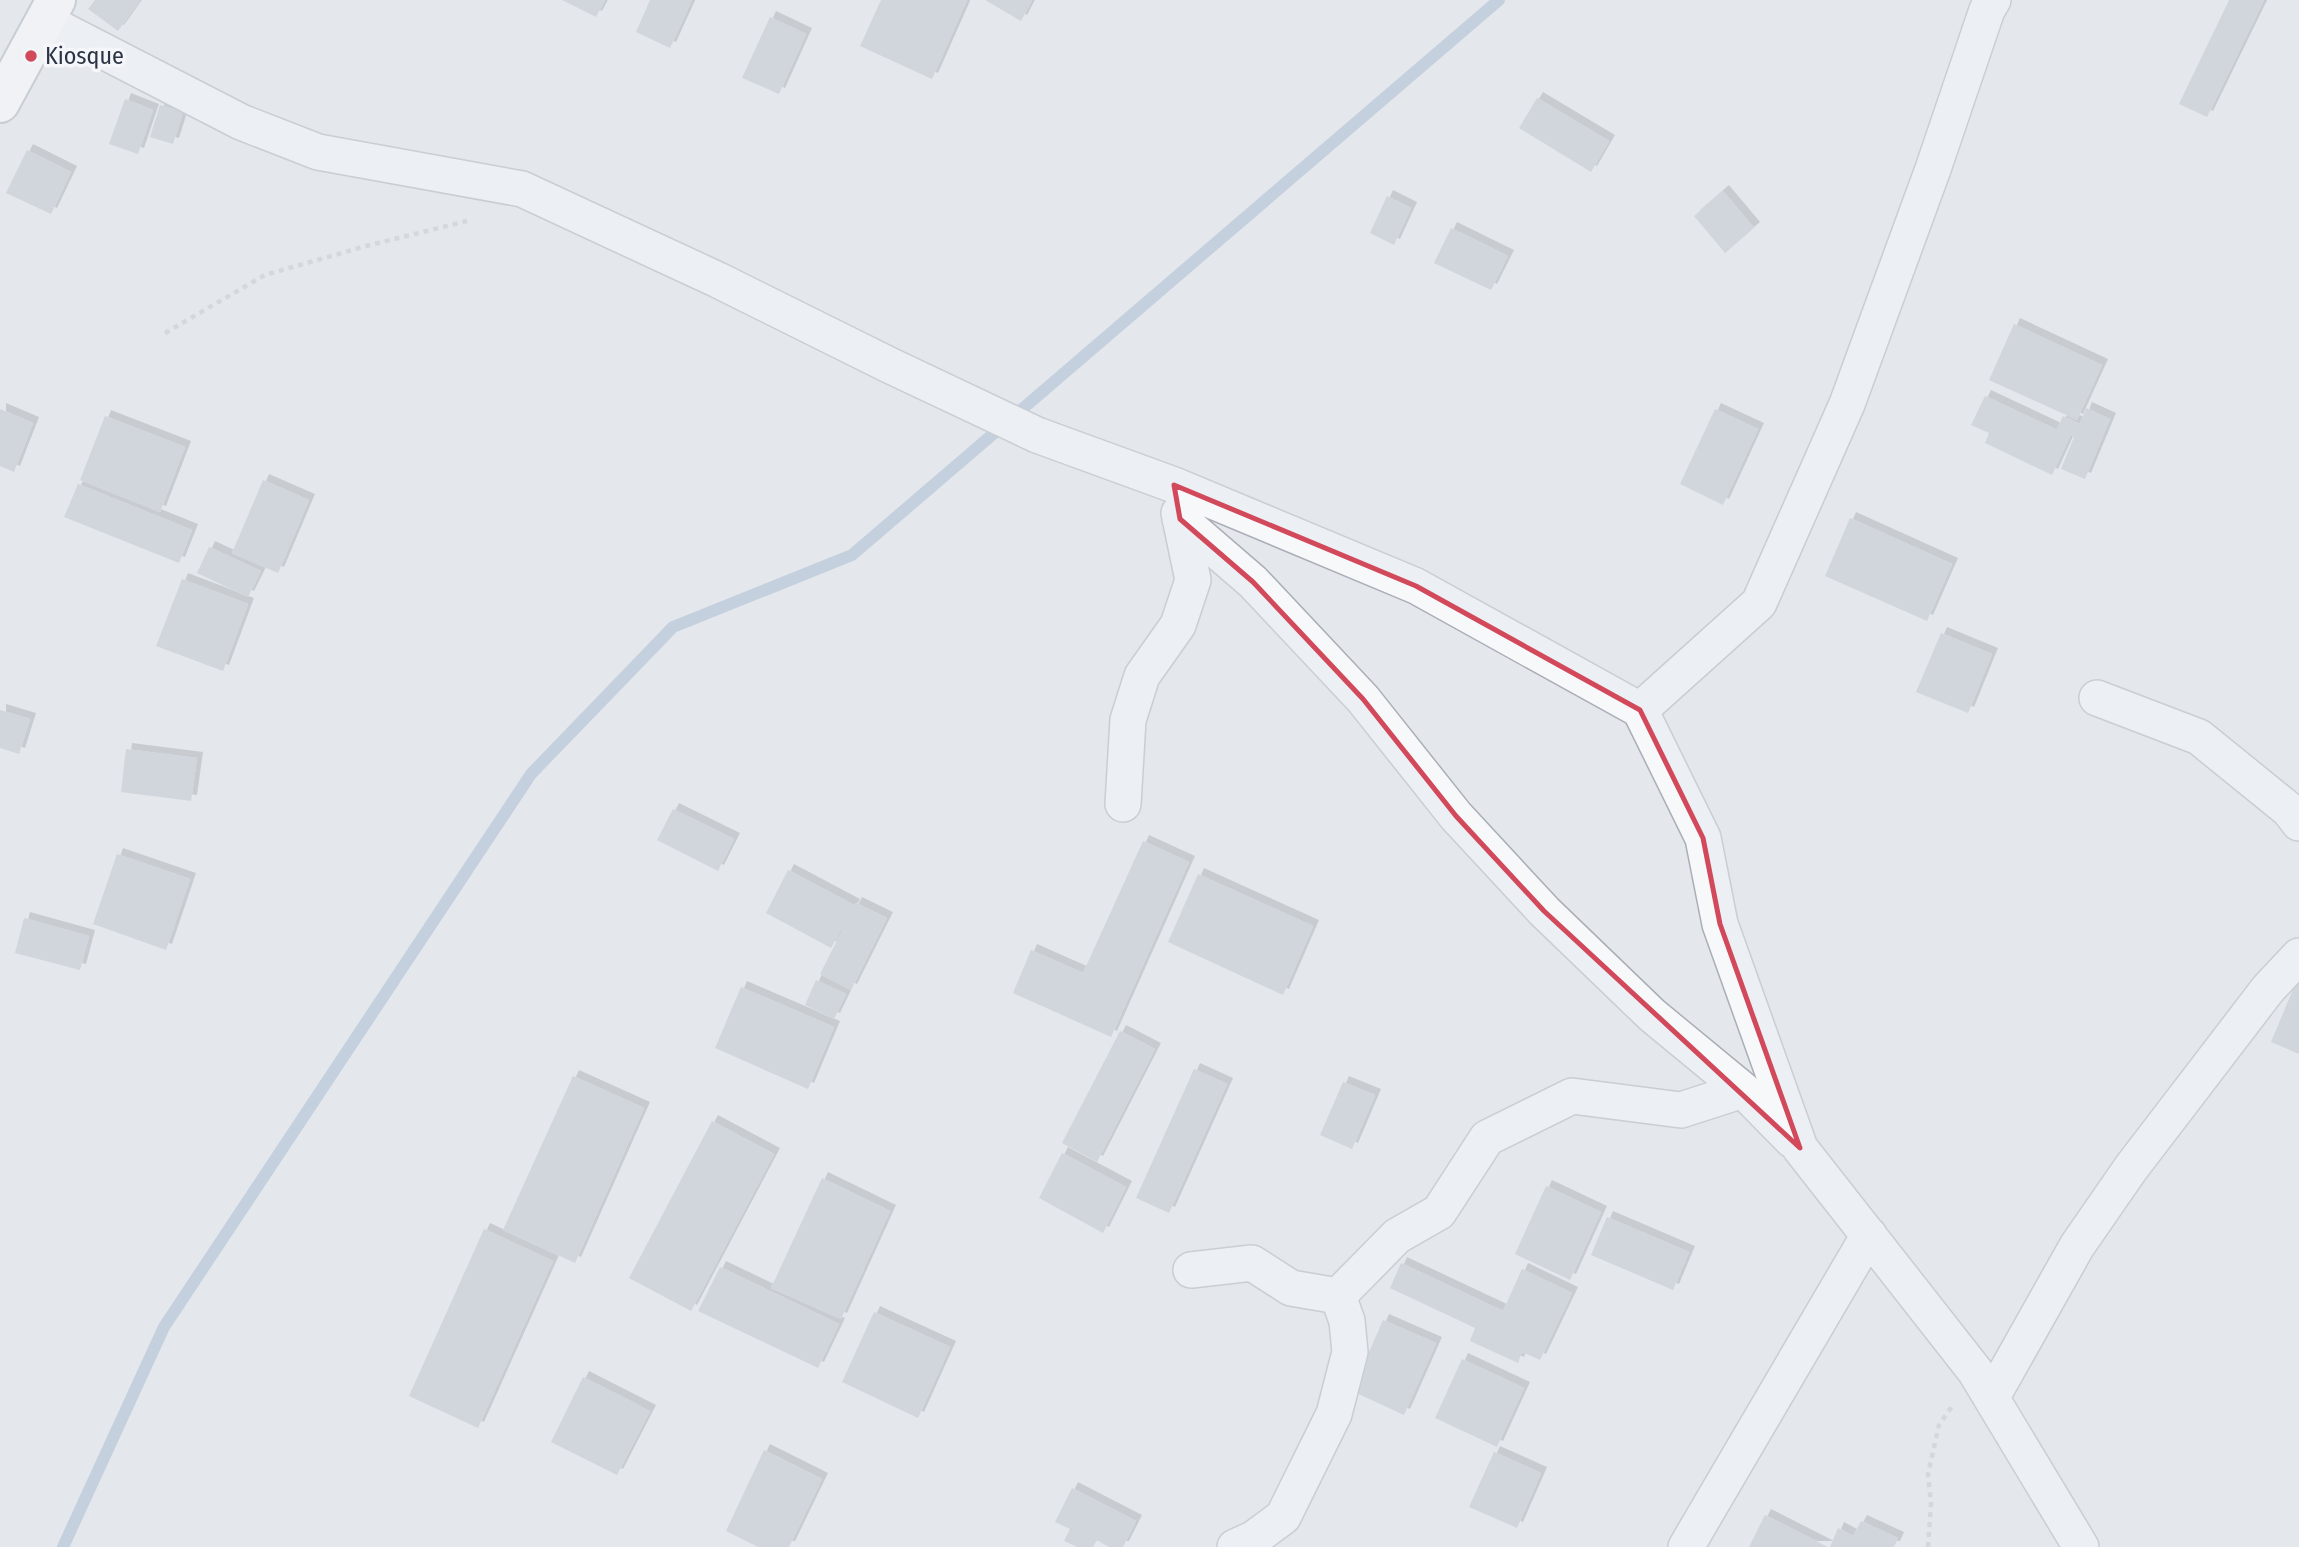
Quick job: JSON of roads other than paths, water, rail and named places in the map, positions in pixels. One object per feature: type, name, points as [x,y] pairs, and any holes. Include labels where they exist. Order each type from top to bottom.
[{"type":"main road","points":[[0,103],[50,10]]},
{"type":"street","points":[[1640,710],[1759,603],[1847,404],[1933,169],[1987,10],[1993,0]]},
{"type":"street","points":[[50,10],[152,78],[241,122],[318,152],[522,189],[718,280],[1177,502],[1416,586],[1640,710],[1703,838],[1720,924],[1800,1148]]},
{"type":"street","points":[[1123,804],[1128,720],[1142,676],[1178,625],[1193,580],[1177,502]]},
{"type":"street","points":[[1177,502],[1363,699],[1456,816],[1544,911],[1651,1015],[1743,1090],[1800,1148],[1983,1384],[2081,1547]]},
{"type":"street","points":[[2097,698],[2199,737],[2289,810],[2299,823]]},
{"type":"street","points":[[1983,1384],[2130,1168],[2268,989],[2299,956]]},
{"type":"street","points":[[1338,1296],[1397,1236],[1439,1212],[1487,1138],[1572,1096],[1681,1110],[1743,1090]]},
{"type":"street","points":[[1686,1547],[1869,1235]]},
{"type":"street","points":[[1191,1269],[1252,1263],[1291,1288],[1338,1296]]},
{"type":"street","points":[[1234,1547],[1253,1539],[1283,1517],[1334,1414],[1350,1352],[1347,1321],[1338,1296]]},
{"type":"waterway","points":[[63,1547],[164,1327],[531,774],[673,627],[852,555],[1499,0]]},
{"type":"place","name":"Kiosque","points":[[31,56]]}]
